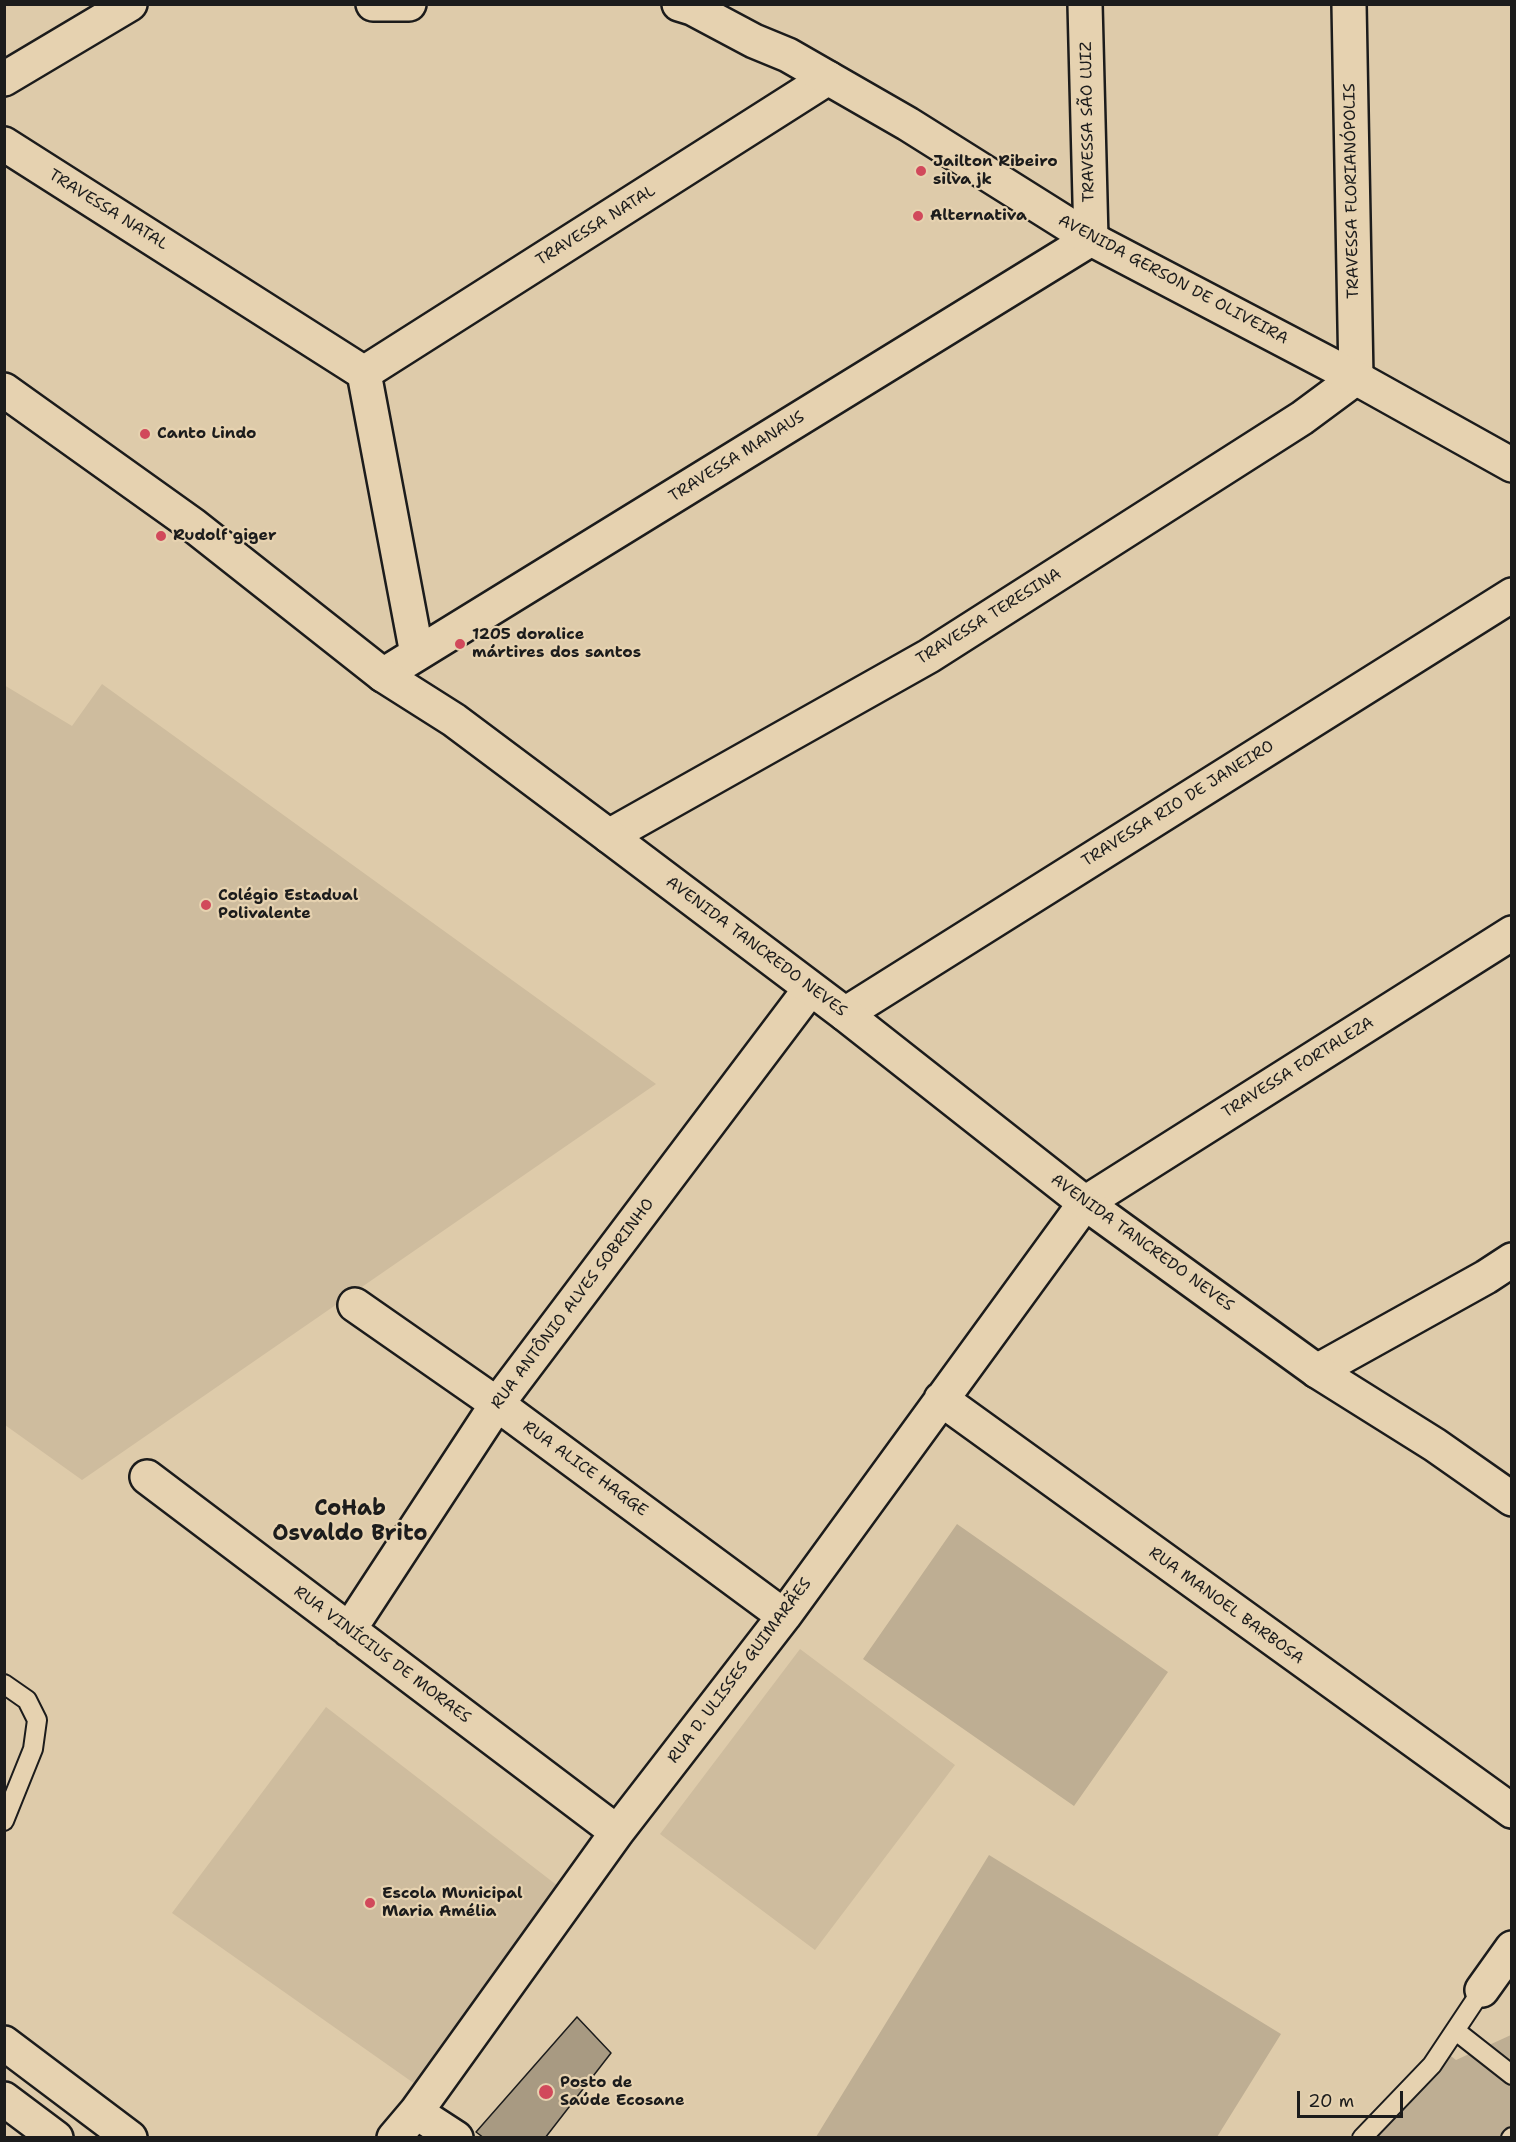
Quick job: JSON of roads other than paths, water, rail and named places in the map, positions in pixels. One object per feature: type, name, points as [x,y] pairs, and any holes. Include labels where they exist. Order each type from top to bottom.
[{"type":"street","points":[[4,79],[130,4]]},
{"type":"street","points":[[373,4],[409,4]]},
{"type":"street","name":"AVENIDA GERSON DE OLIVEIRA","points":[[679,4],[692,8],[754,41],[788,55],[908,124],[1091,239],[1356,378],[1512,465]]},
{"type":"street","name":"TRAVESSA SÃO LUIZ","points":[[1085,4],[1091,239]]},
{"type":"street","name":"TRAVESSA FLORIANÓPOLIS","points":[[1349,4],[1356,378]]},
{"type":"street","name":"TRAVESSA NATAL","points":[[4,144],[364,373],[828,78]]},
{"type":"street","name":"TRAVESSA MANAUS","points":[[383,675],[1091,239]]},
{"type":"street","points":[[364,373],[417,654]]},
{"type":"street","name":"TRAVESSA TERESINA","points":[[609,836],[929,656],[1302,418],[1356,378]]},
{"type":"street","name":"AVENIDA TANCREDO NEVES","points":[[4,390],[193,525],[383,675],[454,720],[609,836],[844,1014],[1085,1203],[1317,1371],[1435,1445],[1512,1499]]},
{"type":"street","name":"TRAVESSA RIO DE JANEIRO","points":[[844,1014],[1512,595]]},
{"type":"street","name":"TRAVESSA FORTALEZA","points":[[1085,1203],[1512,933]]},
{"type":"street","name":"RUA ANTÔNIO ALVES SOBRINHO","points":[[349,1630],[497,1404],[810,989]]},
{"type":"street","name":"RUA D. ULISSES GUIMARÃES","points":[[394,2138],[416,2112],[617,1832],[784,1616],[1085,1203]]},
{"type":"street","points":[[1317,1371],[1486,1277],[1512,1260]]},
{"type":"street","name":"RUA ALICE HAGGE","points":[[355,1305],[497,1404],[784,1616]]},
{"type":"street","name":"RUA MANOEL BARBOSA","points":[[941,1399],[1512,1811]]},
{"type":"street","name":"RUA VINÍCIUS DE MORAES","points":[[147,1477],[617,1832]]},
{"type":"street","points":[[1482,1990],[1512,1948]]},
{"type":"street","points":[[4,2043],[130,2138]]},
{"type":"street","points":[[42,2071],[8,2109],[56,2138]]},
{"type":"street","points":[[416,2112],[456,2138]]},
{"type":"lane","points":[[4,1684],[27,1700],[37,1720],[33,1749],[4,1821]]},
{"type":"lane","points":[[1362,2138],[1432,2065],[1482,1990]]},
{"type":"lane","points":[[1456,2031],[1512,2075]]},
{"type":"place","name":"Jailton Ribeiro silva jk","points":[[921,171]]},
{"type":"place","name":"Alternativa","points":[[918,216]]},
{"type":"place","name":"Canto Lindo","points":[[145,434]]},
{"type":"place","name":"Rudolf giger","points":[[161,536]]},
{"type":"place","name":"1205 doralice mártires dos santos","points":[[460,644]]},
{"type":"place","name":"Colégio Estadual Polivalente","points":[[206,905]]},
{"type":"place","name":"Escola Municipal Maria Amélia","points":[[370,1903]]},
{"type":"place","name":"Posto de Saúde Ecosane","points":[[546,2092]]},
{"type":"district","name":"CoHab Osvaldo Brito","points":[[350,1522]]}]
